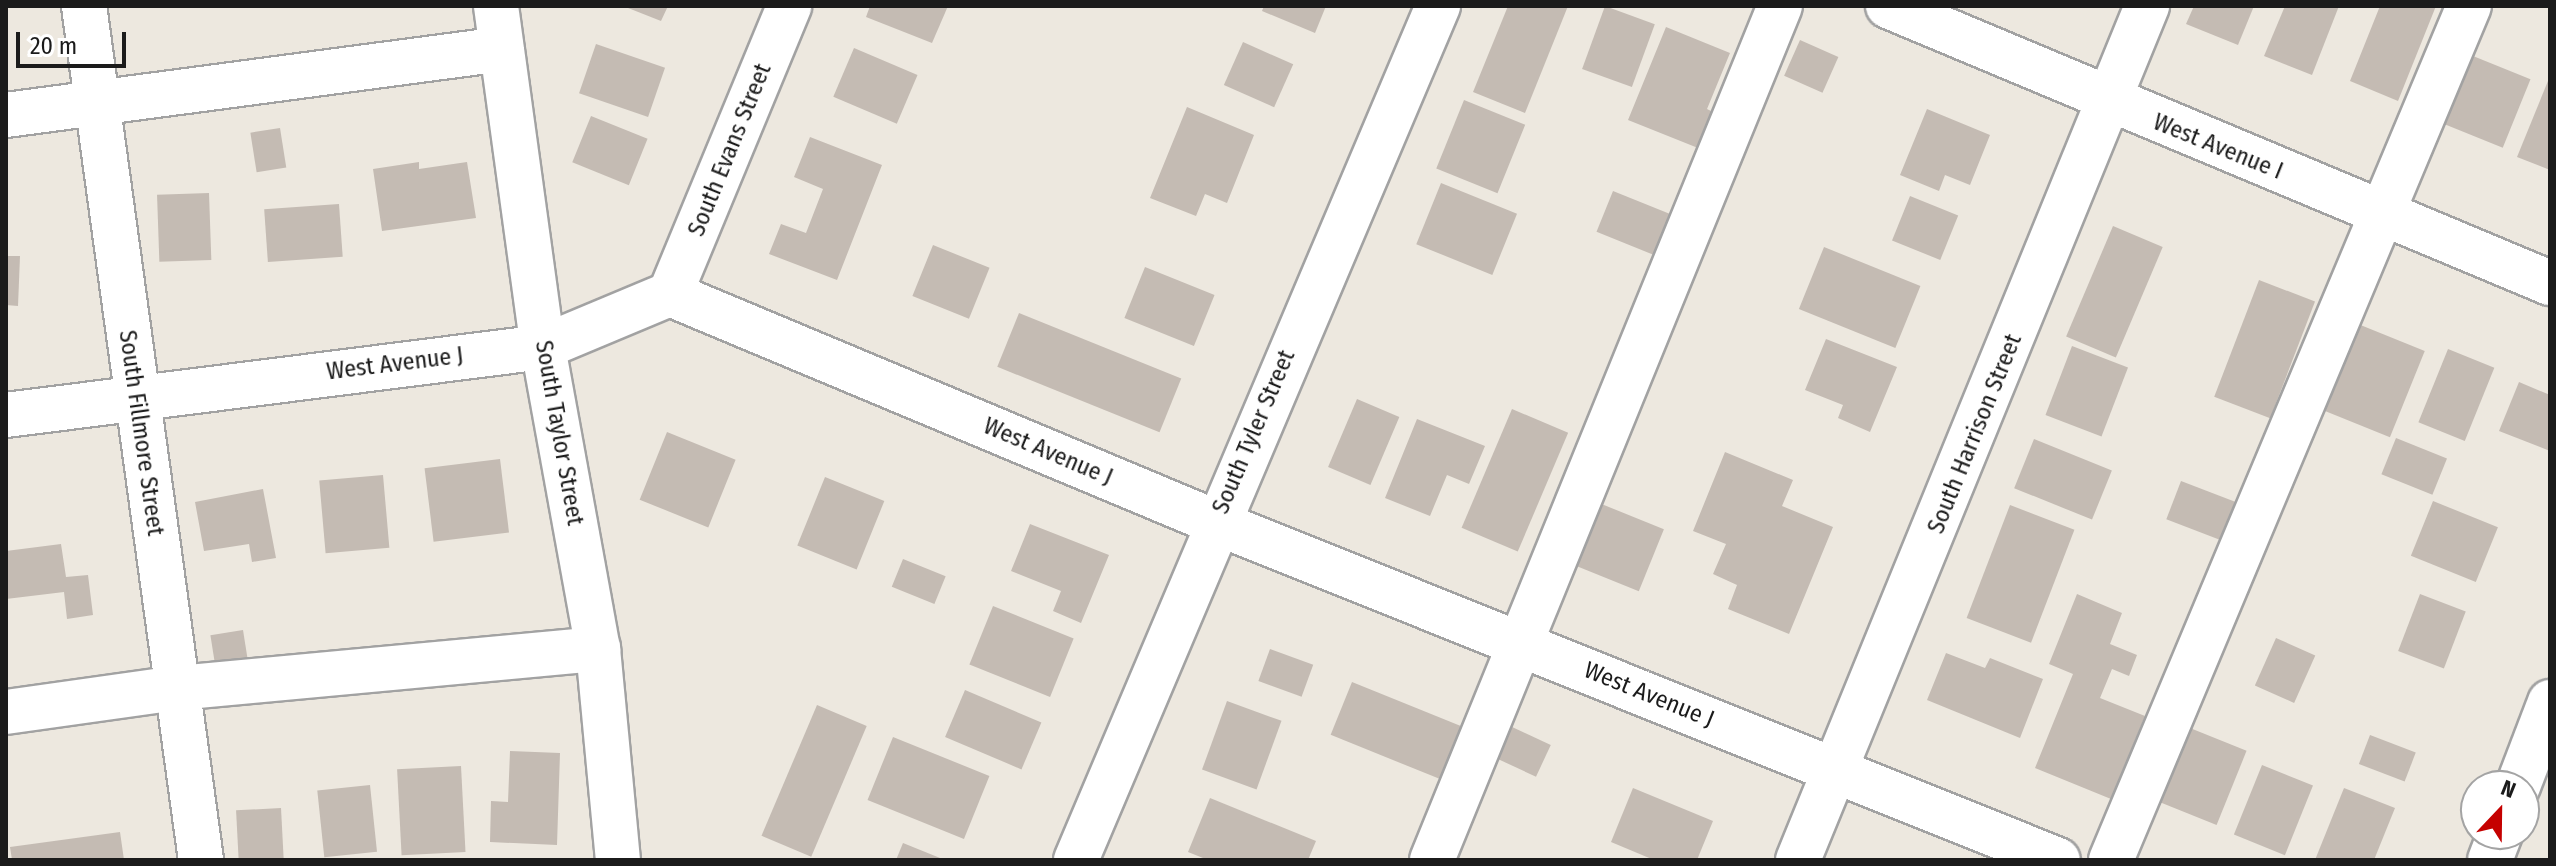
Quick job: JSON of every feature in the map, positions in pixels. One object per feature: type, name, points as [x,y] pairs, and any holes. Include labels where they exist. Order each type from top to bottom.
[{"type":"street","name":"South Fillmore Street","points":[[84,6],[135,396],[201,860]]},
{"type":"street","name":"South Taylor Street","points":[[496,6],[543,347],[598,649],[618,860]]},
{"type":"street","name":"South Evans Street","points":[[670,294],[789,6]]},
{"type":"street","name":"South Tyler Street","points":[[1076,860],[1215,522],[1438,6]]},
{"type":"street","points":[[1432,860],[1780,6]]},
{"type":"street","name":"West Avenue I","points":[[1888,6],[2111,103],[2550,283]]},
{"type":"street","name":"South Harrison Street","points":[[1798,860],[2111,103],[2147,6]]},
{"type":"street","points":[[2111,860],[2469,6]]},
{"type":"street","points":[[6,115],[502,49]]},
{"type":"street","name":"West Avenue J","points":[[6,415],[135,396],[543,347],[670,294],[1215,522],[2058,860]]},
{"type":"street","points":[[6,712],[176,688],[598,649]]},
{"type":"street","points":[[2524,770],[2550,702]]},
{"type":"building","points":[[623,6],[668,6],[661,21]]},
{"type":"building","points":[[870,6],[948,6],[932,43],[866,17]]},
{"type":"building","points":[[1264,6],[1326,6],[1315,33],[1262,11]]},
{"type":"building","points":[[1508,6],[1568,6],[1525,113],[1473,92]]},
{"type":"building","points":[[1605,6],[1655,24],[1632,87],[1582,69]]},
{"type":"building","points":[[2194,6],[2254,6],[2238,45],[2186,24]]},
{"type":"building","points":[[2285,6],[2339,6],[2312,75],[2264,56]]},
{"type":"building","points":[[2380,6],[2436,6],[2398,101],[2350,81]]},
{"type":"building","points":[[1666,27],[1730,53],[1707,109],[1717,114],[1703,150],[1628,120]]},
{"type":"building","points":[[1800,40],[1838,57],[1823,93],[1784,76]]},
{"type":"building","points":[[1243,42],[1293,64],[1274,107],[1224,85]]},
{"type":"building","points":[[596,44],[665,68],[648,117],[579,93]]},
{"type":"building","points":[[854,48],[918,75],[897,124],[833,97]]},
{"type":"building","points":[[2473,56],[2530,79],[2503,148],[2445,125]]},
{"type":"building","points":[[2550,76],[2550,170],[2517,157]]},
{"type":"building","points":[[1464,100],[1525,125],[1497,193],[1436,169]]},
{"type":"building","points":[[1187,107],[1254,135],[1227,203],[1205,194],[1196,216],[1150,198]]},
{"type":"building","points":[[1927,109],[1990,135],[1970,185],[1945,175],[1939,191],[1900,175]]},
{"type":"building","points":[[591,116],[648,139],[629,185],[572,162]]},
{"type":"building","points":[[280,128],[286,168],[257,172],[250,133]]},
{"type":"building","points":[[810,137],[882,165],[837,280],[769,254],[781,224],[806,233],[823,189],[794,177]]},
{"type":"building","points":[[419,162],[419,169],[467,162],[476,218],[382,231],[373,169]]},
{"type":"building","points":[[1441,183],[1517,214],[1492,275],[1416,244]]},
{"type":"building","points":[[1613,191],[1683,219],[1666,260],[1597,232]]},
{"type":"building","points":[[209,193],[211,260],[159,262],[157,195]]},
{"type":"building","points":[[1910,196],[1958,215],[1940,260],[1892,241]]},
{"type":"building","points":[[339,204],[343,257],[268,262],[264,209]]},
{"type":"building","points":[[2113,226],[2163,247],[2116,358],[2066,336]]},
{"type":"building","points":[[933,245],[990,268],[969,319],[912,296]]},
{"type":"building","points":[[1824,247],[1920,286],[1895,348],[1799,309]]},
{"type":"building","points":[[6,256],[20,256],[18,306],[6,305]]},
{"type":"building","points":[[1145,267],[1215,295],[1194,346],[1124,318]]},
{"type":"building","points":[[2259,280],[2315,302],[2270,418],[2214,397]]},
{"type":"building","points":[[1019,313],[1181,379],[1160,432],[997,367]]},
{"type":"building","points":[[2358,324],[2425,351],[2390,437],[2323,410]]},
{"type":"building","points":[[1826,339],[1897,367],[1870,432],[1838,418],[1843,405],[1805,390]]},
{"type":"building","points":[[2072,346],[2128,368],[2101,437],[2045,415]]},
{"type":"building","points":[[2448,349],[2494,368],[2465,441],[2418,422]]},
{"type":"building","points":[[2519,382],[2550,395],[2550,451],[2499,431]]},
{"type":"building","points":[[1357,399],[1399,417],[1370,485],[1328,467]]},
{"type":"building","points":[[1512,409],[1568,433],[1518,552],[1462,528]]},
{"type":"building","points":[[1417,419],[1485,446],[1469,484],[1447,475],[1430,516],[1385,498]]},
{"type":"building","points":[[667,432],[736,460],[708,527],[640,500]]},
{"type":"building","points":[[2396,438],[2447,459],[2432,495],[2381,474]]},
{"type":"building","points":[[2034,439],[2112,470],[2092,520],[2014,488]]},
{"type":"building","points":[[1725,452],[1793,480],[1782,506],[1833,527],[1789,634],[1728,609],[1737,585],[1713,574],[1726,544],[1693,531]]},
{"type":"building","points":[[500,459],[509,532],[434,542],[425,468]]},
{"type":"building","points":[[383,475],[389,548],[326,553],[319,481]]},
{"type":"building","points":[[825,477],[884,501],[857,570],[797,546]]},
{"type":"building","points":[[2181,481],[2237,503],[2222,541],[2166,519]]},
{"type":"building","points":[[263,489],[276,558],[252,562],[249,544],[204,551],[195,502]]},
{"type":"building","points":[[2433,501],[2498,527],[2476,582],[2411,556]]},
{"type":"building","points":[[1599,503],[1664,529],[1639,591],[1574,565]]},
{"type":"building","points":[[2010,505],[2074,530],[2031,643],[1967,618]]},
{"type":"building","points":[[1030,524],[1109,555],[1081,623],[1053,611],[1061,591],[1011,571]]},
{"type":"building","points":[[61,544],[66,577],[88,575],[93,615],[67,619],[64,592],[6,599],[6,551]]},
{"type":"building","points":[[903,559],[946,576],[934,604],[892,587]]},
{"type":"building","points":[[2077,594],[2122,613],[2110,644],[2137,655],[2129,676],[2112,669],[2100,698],[2145,716],[2111,799],[2035,768],[2073,674],[2049,664]]},
{"type":"building","points":[[2420,594],[2466,612],[2444,669],[2398,651]]},
{"type":"building","points":[[993,606],[1074,639],[1050,697],[969,664]]},
{"type":"building","points":[[243,630],[249,668],[216,673],[210,635]]},
{"type":"building","points":[[2276,638],[2315,655],[2294,703],[2255,686]]},
{"type":"building","points":[[1270,649],[1313,665],[1302,697],[1258,681]]},
{"type":"building","points":[[1946,653],[1985,668],[1990,658],[2043,679],[2020,738],[1927,700]]},
{"type":"building","points":[[1352,682],[1461,726],[1440,779],[1331,735]]},
{"type":"building","points":[[965,690],[1041,722],[1021,769],[945,737]]},
{"type":"building","points":[[1227,701],[1282,721],[1257,789],[1202,770]]},
{"type":"building","points":[[817,705],[867,726],[811,857],[762,836]]},
{"type":"building","points":[[1510,726],[1551,745],[1536,777],[1495,758]]},
{"type":"building","points":[[2190,728],[2247,751],[2217,825],[2160,802]]},
{"type":"building","points":[[2370,735],[2416,753],[2405,782],[2359,764]]},
{"type":"building","points":[[893,737],[989,776],[964,839],[868,800]]},
{"type":"building","points":[[510,751],[560,753],[557,845],[490,842],[491,801],[508,802]]},
{"type":"building","points":[[2262,765],[2313,786],[2285,855],[2234,835]]},
{"type":"building","points":[[461,766],[466,852],[402,855],[397,769]]},
{"type":"building","points":[[370,785],[377,852],[324,857],[317,791]]},
{"type":"building","points":[[1633,788],[1713,821],[1697,860],[1654,860],[1611,842]]},
{"type":"building","points":[[2344,788],[2395,808],[2374,860],[2315,860]]},
{"type":"building","points":[[1210,798],[1316,841],[1308,860],[1208,860],[1188,852]]},
{"type":"building","points":[[281,808],[284,860],[239,860],[236,810]]},
{"type":"building","points":[[120,832],[124,860],[12,860],[10,847]]},
{"type":"building","points":[[903,843],[945,860],[896,860]]}]
